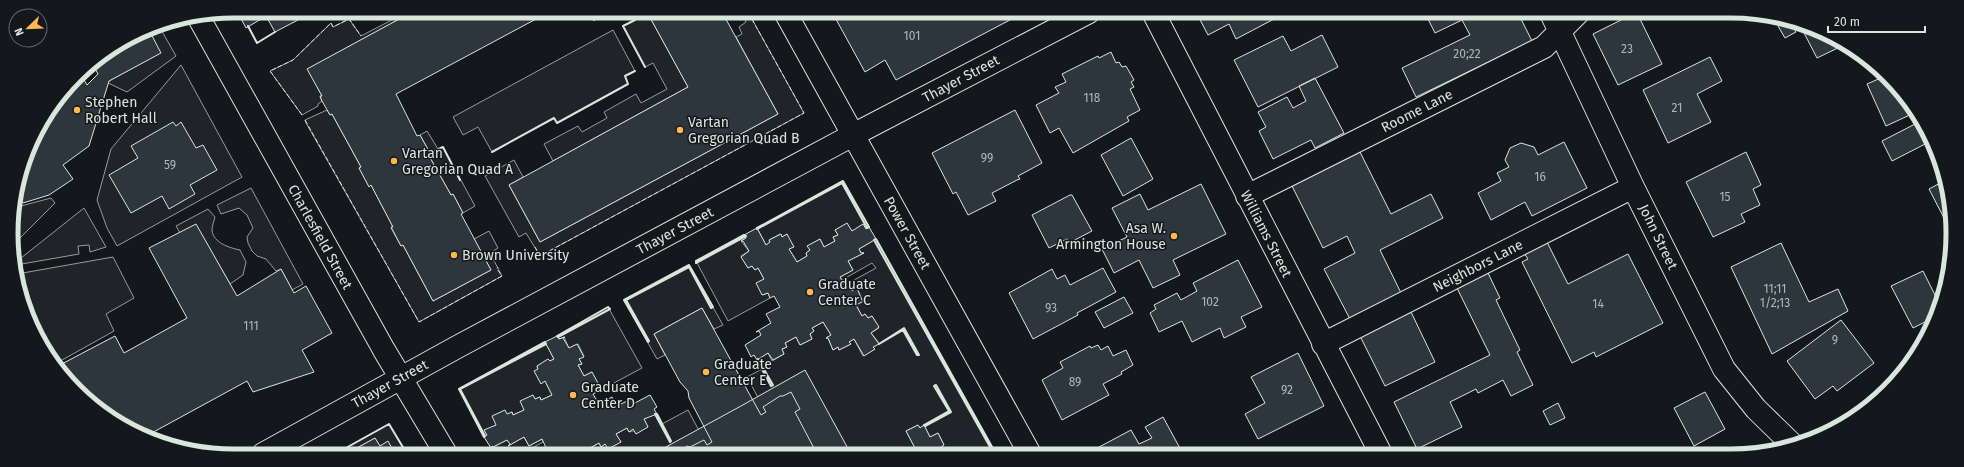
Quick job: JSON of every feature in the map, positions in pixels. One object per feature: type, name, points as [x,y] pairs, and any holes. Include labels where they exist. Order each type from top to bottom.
[{"type":"street","name":"Power Street","points":[[788,18],[1027,449]]},
{"type":"street","name":"Thayer Street","points":[[272,449],[853,135],[1077,18]]},
{"type":"street","name":"Williams Street","points":[[1156,18],[1378,449]]},
{"type":"street","name":"Charlesfield Street","points":[[200,21],[384,350],[443,449]]},
{"type":"street","name":"Roome Lane","points":[[1247,196],[1544,47],[1555,21]]},
{"type":"street","name":"John Street","points":[[1555,21],[1634,187],[1724,369],[1756,409],[1789,441]]},
{"type":"street","name":"Neighbors Lane","points":[[1323,344],[1634,187]]},
{"type":"shaded area","points":[[396,18],[401,18],[308,69],[322,96],[320,97],[322,101],[318,104],[318,106],[302,115],[270,71],[293,60],[331,23],[333,27],[349,19],[361,36]]},
{"type":"shaded area","points":[[634,18],[650,18],[688,87],[553,161],[544,144],[578,126],[582,132],[607,118],[604,112],[636,94],[641,103],[667,89],[653,63],[645,67],[623,26],[635,20]]},
{"type":"shaded area","points":[[744,18],[751,18],[804,113],[540,256],[526,233],[519,237],[485,176],[514,160],[523,177],[509,185],[540,242],[778,114],[736,37],[742,34],[739,27],[746,22]]},
{"type":"shaded area","points":[[161,30],[176,56],[127,92],[108,83],[109,81],[160,53],[151,34]]},
{"type":"shaded area","points":[[613,30],[635,71],[625,76],[628,84],[557,123],[554,118],[492,152],[478,127],[463,135],[453,117]]},
{"type":"shaded area","points":[[181,65],[242,177],[117,246],[107,228],[97,200],[111,149]]},
{"type":"shaded area","points":[[327,110],[330,115],[332,114],[361,167],[359,168],[369,186],[371,185],[393,227],[391,228],[401,246],[403,245],[433,301],[491,270],[474,239],[489,231],[498,248],[490,253],[502,276],[419,322],[306,123],[305,120]]},
{"type":"shaded area","points":[[427,131],[438,149],[443,147],[475,206],[463,213],[428,154],[430,153],[420,135]]},
{"type":"shaded area","points":[[843,181],[869,227],[852,231],[847,224],[835,230],[838,235],[833,237],[835,241],[824,247],[820,239],[808,246],[810,250],[806,253],[807,256],[797,262],[789,249],[787,234],[782,237],[780,234],[769,240],[770,242],[766,245],[757,228]]},
{"type":"shaded area","points":[[251,188],[303,284],[292,290],[281,269],[276,271],[266,259],[257,256],[252,251],[247,237],[253,228],[247,215],[239,208],[221,214],[217,205]]},
{"type":"shaded area","points":[[51,198],[55,203],[18,240],[18,219],[21,206]]},
{"type":"shaded area","points":[[84,208],[106,247],[90,252],[89,245],[78,246],[79,254],[20,264],[20,259]]},
{"type":"shaded area","points":[[208,209],[215,217],[212,230],[215,238],[227,246],[240,250],[246,262],[243,275],[230,284],[196,225],[180,233],[176,226]]},
{"type":"shaded area","points":[[744,235],[746,238],[741,241],[749,251],[741,256],[748,268],[752,266],[755,270],[758,268],[764,279],[758,284],[763,295],[768,293],[770,298],[728,321],[696,261]]},
{"type":"shaded area","points":[[876,239],[993,449],[941,449],[940,448],[944,445],[938,433],[930,437],[924,425],[920,428],[918,425],[906,431],[915,448],[914,449],[814,449],[795,412],[763,407],[747,377],[762,369],[757,359],[768,353],[772,361],[784,354],[782,349],[787,347],[785,343],[796,337],[800,345],[812,339],[810,334],[814,331],[812,328],[823,322],[831,335],[826,338],[828,338],[833,350],[838,347],[839,350],[851,344],[849,342],[854,339],[863,356],[875,349],[873,347],[879,343],[871,333],[879,328],[872,316],[868,318],[865,314],[862,316],[856,305],[864,300],[862,300],[857,288],[852,291],[850,286],[846,288],[845,285],[876,268],[872,263],[842,280],[840,277],[853,270],[848,261],[864,253],[861,253],[859,249]]},
{"type":"shaded area","points":[[113,257],[134,298],[106,314],[114,331],[60,361],[40,329],[34,316],[22,273]]},
{"type":"shaded area","points":[[689,265],[723,325],[714,329],[702,308],[654,334],[665,355],[657,359],[624,300]]},
{"type":"shaded area","points":[[608,307],[642,368],[597,392],[592,372],[584,376],[578,365],[582,364],[579,359],[584,356],[578,344],[569,348],[564,337],[559,339],[557,336]]},
{"type":"shaded area","points":[[545,342],[554,359],[550,361],[548,360],[537,366],[541,383],[545,381],[552,395],[541,400],[540,397],[535,399],[532,395],[524,410],[513,415],[512,412],[492,428],[485,430],[487,435],[484,437],[459,389]]},
{"type":"shaded area","points":[[688,410],[704,440],[687,449],[588,449],[599,443],[601,447],[605,444],[621,442],[616,434],[627,428],[629,432],[648,427],[644,419],[655,414],[657,414],[662,424]]},
{"type":"shaded area","points":[[389,424],[404,449],[392,449],[388,442],[380,446],[375,438],[355,449],[344,449]]},
{"type":"shaded area","points":[[524,437],[529,446],[542,439],[543,442],[530,449],[491,448],[507,440],[510,444],[508,446]]},
{"type":"building","points":[[241,18],[263,18],[246,28]]},
{"type":"building","points":[[267,18],[302,18],[275,32]]},
{"type":"building","name":"Vartan Gregorian Quad A","points":[[401,18],[538,18],[396,94],[417,136],[420,135],[430,153],[428,154],[451,195],[453,194],[463,213],[461,214],[491,270],[433,301],[403,245],[401,246],[391,227],[393,227],[371,185],[369,187],[359,168],[361,167],[332,114],[330,115],[322,101],[320,96],[322,96],[307,69]]},
{"type":"building","name":"Vartan Gregorian Quad B","points":[[650,18],[725,18],[778,114],[540,242],[509,185],[688,87]]},
{"type":"building","points":[[835,18],[1014,18],[896,80],[885,60],[865,72]]},
{"type":"building","points":[[1199,18],[1274,19],[1236,39],[1229,24],[1208,35]]},
{"type":"building","points":[[1428,18],[1520,18],[1532,41],[1416,97],[1402,68],[1470,35],[1462,20],[1435,33]]},
{"type":"building","points":[[1625,18],[1642,18],[1640,19],[1662,64],[1618,85],[1593,34]]},
{"type":"building","points":[[1782,24],[1793,27],[1796,32],[1785,38],[1778,26]]},
{"type":"building","points":[[1802,30],[1839,47],[1817,58]]},
{"type":"building","name":"Stephen Robert Hall","points":[[151,34],[161,53],[109,81],[89,146],[63,165],[73,179],[49,195],[23,203],[21,199],[25,178],[40,138],[54,114],[71,91],[83,79],[87,85],[98,74],[95,68],[114,54]]},
{"type":"building","points":[[1322,35],[1338,67],[1258,107],[1234,60],[1283,36],[1291,51]]},
{"type":"building","points":[[1111,52],[1116,63],[1119,62],[1122,67],[1126,66],[1134,80],[1131,82],[1134,87],[1130,89],[1140,110],[1127,117],[1129,121],[1073,153],[1059,128],[1050,133],[1036,105],[1059,93],[1055,87],[1066,82],[1062,74],[1098,56],[1099,58]]},
{"type":"building","points":[[1710,57],[1722,81],[1697,94],[1711,122],[1668,143],[1643,90]]},
{"type":"building","points":[[1315,78],[1344,133],[1315,148],[1311,140],[1273,159],[1259,131],[1266,127],[1258,112],[1287,97],[1293,108],[1306,101],[1299,86]]},
{"type":"building","points":[[1880,78],[1893,91],[1910,115],[1886,126],[1867,84]]},
{"type":"building","points":[[1015,110],[1042,163],[1018,176],[1020,179],[992,193],[996,201],[968,215],[956,192],[953,194],[932,153]]},
{"type":"building","points":[[173,122],[176,126],[181,122],[196,148],[203,145],[217,170],[190,185],[195,194],[169,209],[162,196],[131,213],[109,175],[138,158],[131,146]]},
{"type":"building","points":[[1916,124],[1926,143],[1892,161],[1882,141]]},
{"type":"building","points":[[1131,138],[1153,179],[1123,196],[1101,155]]},
{"type":"building","points":[[1564,142],[1587,188],[1532,216],[1525,202],[1491,220],[1478,193],[1501,181],[1497,173],[1509,167],[1505,160],[1510,148],[1521,143],[1534,147],[1538,155]]},
{"type":"building","points":[[1360,152],[1391,214],[1431,194],[1443,218],[1380,250],[1402,295],[1351,321],[1324,269],[1355,253],[1347,236],[1323,248],[1292,186]]},
{"type":"building","points":[[1746,152],[1761,185],[1753,189],[1760,205],[1741,214],[1745,222],[1713,237],[1686,182]]},
{"type":"building","points":[[1940,183],[1946,217],[1944,218],[1929,189]]},
{"type":"building","name":"Asa W. Armington House","points":[[1201,184],[1226,234],[1173,260],[1180,275],[1153,288],[1139,260],[1114,273],[1102,249],[1127,237],[1112,208],[1140,194],[1148,210]]},
{"type":"building","points":[[1072,195],[1092,231],[1069,243],[1067,239],[1049,248],[1032,215]]},
{"type":"building","name":"Graduate Center C","points":[[847,223],[852,231],[863,224],[866,229],[869,227],[876,239],[859,249],[861,253],[864,253],[848,261],[853,270],[840,277],[846,288],[850,286],[852,291],[857,288],[862,300],[864,301],[856,305],[862,316],[865,314],[868,318],[872,316],[879,327],[871,333],[879,344],[873,347],[875,349],[864,356],[854,339],[849,342],[851,344],[839,350],[838,347],[833,350],[828,338],[826,338],[831,335],[823,322],[812,328],[814,331],[810,334],[812,339],[800,345],[796,337],[785,343],[787,347],[782,349],[784,354],[773,360],[768,353],[757,360],[754,355],[751,357],[745,345],[761,335],[759,331],[756,332],[771,323],[766,314],[780,307],[774,296],[770,298],[768,293],[762,295],[756,283],[764,279],[758,268],[755,270],[752,266],[748,268],[741,257],[749,251],[743,241],[741,241],[746,238],[744,235],[757,228],[766,245],[770,242],[769,240],[781,234],[782,237],[787,234],[794,247],[789,249],[797,262],[807,256],[806,253],[810,250],[807,246],[820,239],[824,247],[835,241],[833,237],[838,235],[835,230]]},
{"type":"building","points":[[196,224],[237,296],[281,269],[294,293],[306,286],[332,333],[302,350],[314,372],[253,392],[247,381],[151,433],[114,413],[91,396],[71,376],[62,364],[115,336],[124,353],[187,318],[149,248]]},
{"type":"building","points":[[1547,242],[1568,284],[1628,254],[1663,323],[1596,357],[1594,352],[1572,363],[1522,262],[1528,259],[1524,253]]},
{"type":"building","points":[[1781,243],[1809,302],[1838,289],[1848,311],[1772,354],[1731,267]]},
{"type":"building","points":[[1238,260],[1262,307],[1241,317],[1246,327],[1224,338],[1220,328],[1192,342],[1182,321],[1159,332],[1150,313],[1156,309],[1154,305],[1177,293],[1181,300],[1197,291],[1193,283]]},
{"type":"building","points":[[1103,268],[1116,292],[1077,313],[1078,315],[1033,339],[1009,293],[1052,269],[1057,279],[1065,275],[1070,285]]},
{"type":"building","points":[[1923,271],[1936,298],[1928,321],[1913,328],[1891,286]]},
{"type":"building","points":[[1488,273],[1500,298],[1496,300],[1520,350],[1517,352],[1533,385],[1511,396],[1503,380],[1478,393],[1476,389],[1450,402],[1462,427],[1417,449],[1394,402],[1490,355],[1457,288]]},
{"type":"building","points":[[1124,297],[1133,313],[1104,328],[1095,312]]},
{"type":"building","name":"Graduate Center E","points":[[702,308],[761,415],[766,412],[763,407],[780,396],[791,392],[800,409],[795,412],[814,449],[683,449],[687,446],[690,447],[704,440],[707,445],[712,442],[689,398],[688,391],[680,382],[654,334]]},
{"type":"building","points":[[1411,312],[1435,362],[1385,386],[1360,336]]},
{"type":"building","points":[[1841,320],[1874,363],[1837,391],[1833,386],[1815,399],[1787,361]]},
{"type":"building","name":"Graduate Center D","points":[[557,336],[559,339],[565,337],[563,338],[569,348],[577,344],[584,357],[579,359],[582,364],[578,365],[584,376],[592,372],[599,385],[595,387],[597,392],[593,394],[599,404],[612,397],[617,406],[633,398],[631,400],[633,404],[650,395],[657,407],[654,409],[657,414],[644,419],[648,427],[636,434],[633,429],[629,432],[627,428],[616,434],[621,442],[608,449],[605,444],[601,447],[599,443],[588,449],[547,449],[542,439],[529,446],[524,437],[508,446],[510,444],[507,440],[491,448],[484,437],[487,435],[484,430],[496,425],[492,416],[505,410],[507,414],[512,412],[513,415],[524,410],[520,401],[533,395],[535,399],[540,397],[541,400],[552,395],[545,381],[541,384],[534,371],[538,369],[537,366],[548,359],[550,361],[554,359],[545,342]]},
{"type":"building","points":[[1098,345],[1101,350],[1108,346],[1113,356],[1126,350],[1133,365],[1121,372],[1122,374],[1103,384],[1109,395],[1062,420],[1042,380],[1063,368],[1060,362],[1090,346],[1091,348]]},
{"type":"building","points":[[1298,353],[1324,406],[1258,439],[1245,414],[1265,403],[1251,377]]},
{"type":"building","points":[[805,370],[848,449],[662,449]]},
{"type":"building","points":[[1705,392],[1725,429],[1694,446],[1674,408]]},
{"type":"building","points":[[1558,403],[1565,418],[1550,425],[1543,411]]},
{"type":"building","points":[[1163,417],[1180,449],[1095,449],[1131,430],[1139,444],[1152,438],[1145,427]]},
{"type":"building","points":[[918,425],[920,428],[924,425],[930,437],[938,433],[944,445],[940,448],[941,449],[914,449],[915,448],[906,431]]},
{"type":"building","points":[[375,438],[380,446],[388,441],[392,449],[355,449]]},
{"type":"fence","points":[[535,247],[540,256],[804,113],[751,18]]},
{"type":"fence","points":[[302,115],[270,71],[293,60],[331,23],[333,27],[349,19],[361,36]]},
{"type":"fence","points":[[305,120],[419,322],[502,276],[497,269],[498,267]]},
{"type":"wall","points":[[594,20],[598,18]]},
{"type":"wall","points":[[634,18],[635,20],[623,26],[645,67]]},
{"type":"wall","points":[[248,26],[257,43],[275,32]]},
{"type":"wall","points":[[492,152],[554,118],[557,123],[628,84],[625,76],[635,71]]},
{"type":"wall","points":[[430,153],[443,147],[460,180]]},
{"type":"wall","points":[[843,181],[869,227],[867,228],[842,183],[757,229],[843,181]]},
{"type":"wall","points":[[744,235],[746,236],[696,263],[696,261],[744,235]]},
{"type":"wall","points":[[991,449],[874,240],[876,239],[993,449]]},
{"type":"wall","points":[[689,265],[713,307],[711,308],[689,267],[626,300],[649,341],[648,342],[624,300],[689,265]]},
{"type":"wall","points":[[608,307],[610,309],[558,337],[557,336],[608,307]]},
{"type":"wall","points":[[904,328],[919,355],[917,355],[903,330],[879,344],[904,328]]},
{"type":"wall","points":[[545,342],[546,344],[460,389],[485,436],[484,437],[459,389],[545,342]]},
{"type":"wall","points":[[758,359],[773,385],[771,386],[757,360],[758,359]]},
{"type":"wall","points":[[936,385],[951,412],[925,426],[924,425],[949,411],[934,386],[936,385]]},
{"type":"wall","points":[[655,414],[657,414],[671,441],[670,442],[655,414]]},
{"type":"wall","points":[[344,449],[389,424],[404,449]]},
{"type":"place","name":"Stephen Robert Hall","points":[[77,110]]},
{"type":"place","name":"Vartan Gregorian Quad B","points":[[680,130]]},
{"type":"place","name":"Vartan Gregorian Quad A","points":[[394,161]]},
{"type":"place","name":"Asa W. Armington House","points":[[1174,236]]},
{"type":"place","name":"Brown University","points":[[454,255]]},
{"type":"place","name":"Graduate Center C","points":[[810,292]]},
{"type":"place","name":"Graduate Center E","points":[[706,372]]},
{"type":"place","name":"Graduate Center D","points":[[573,395]]}]
